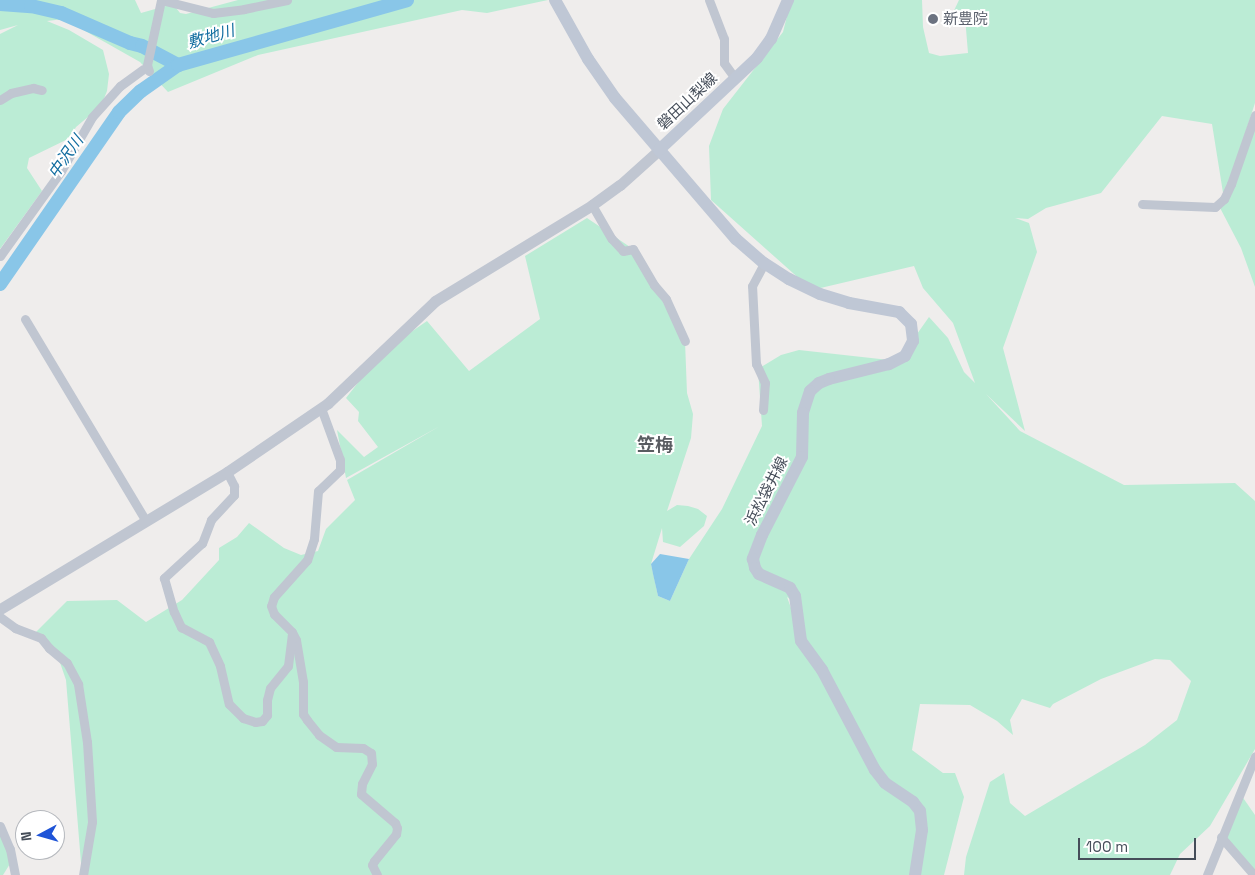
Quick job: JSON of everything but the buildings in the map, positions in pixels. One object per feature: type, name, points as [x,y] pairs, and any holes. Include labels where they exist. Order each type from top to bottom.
[{"type":"main road","name":"磐田山梨線","points":[[555,0],[588,59],[615,98],[659,150],[757,58],[771,39],[788,0]]},
{"type":"main road","name":"浜松袋井線","points":[[659,150],[736,239],[764,263],[789,279],[820,294],[849,303],[899,312],[912,324],[913,341],[905,356],[889,364],[829,379],[819,383],[810,390],[803,413],[802,457],[762,535],[753,558],[754,568],[760,574],[790,588],[795,596],[801,641],[822,670],[874,770],[885,783],[913,802],[920,811],[922,830],[915,875]]},
{"type":"street","points":[[0,256],[61,171],[92,117],[120,86],[146,68],[161,2],[213,13],[287,0]]},
{"type":"street","points":[[709,0],[724,39],[724,63],[735,78]]},
{"type":"street","points":[[0,100],[11,93],[33,88],[42,90]]},
{"type":"street","points":[[1142,204],[1215,207],[1224,199],[1231,184],[1255,115]]},
{"type":"street","points":[[0,609],[227,472],[321,408],[349,384],[435,301],[592,205],[620,185],[659,150]]},
{"type":"street","points":[[592,205],[605,231],[617,245],[623,251],[632,249],[654,285],[666,299],[686,341]]},
{"type":"street","points":[[763,410],[765,383],[756,364],[752,286],[764,263]]},
{"type":"street","points":[[25,319],[146,521]]},
{"type":"street","points":[[321,408],[340,460],[340,470],[318,491],[314,539],[307,560],[274,597],[271,606],[277,618],[292,632],[296,640],[303,682],[302,714],[319,735],[336,748],[363,748],[371,753],[372,764],[362,784],[362,794],[397,828],[396,834],[372,865],[377,875]]},
{"type":"street","points":[[227,472],[234,486],[234,495],[211,520],[202,543],[164,578],[174,612],[181,627],[209,642],[220,666],[229,704],[243,718],[255,722],[262,722],[267,715],[266,700],[270,688],[288,666],[292,632]]},
{"type":"street","points":[[0,617],[15,628],[41,638],[67,663],[78,684],[87,742],[92,822],[83,875]]},
{"type":"street","points":[[1207,875],[1255,756]]},
{"type":"street","points":[[0,826],[10,849],[15,875]]},
{"type":"street","points":[[1221,837],[1254,875]]},
{"type":"green space","points":[[0,0],[135,0],[141,13],[173,4],[180,13],[186,14],[238,0],[548,0],[487,13],[462,10],[258,55],[168,92],[140,62],[64,19],[47,21],[69,30],[103,50],[109,74],[107,91],[101,106],[76,127],[70,138],[29,158],[27,168],[42,191],[0,249],[0,34],[18,25],[0,30]]},
{"type":"green space","points":[[791,0],[922,0],[923,27],[929,53],[940,56],[968,53],[965,17],[950,19],[959,0],[1255,0],[1255,103],[1230,180],[1255,116],[1255,287],[1241,248],[1218,204],[1224,199],[1212,124],[1162,116],[1101,193],[1046,208],[1028,219],[1015,218],[1029,223],[1037,252],[1003,348],[1025,431],[986,394],[1020,431],[1124,485],[1235,483],[1255,501],[1255,749],[1210,826],[1180,854],[1170,875],[964,875],[966,857],[990,782],[1004,773],[1010,803],[1025,816],[1145,745],[1177,720],[1191,681],[1170,660],[1155,659],[1101,679],[1053,704],[1050,708],[1022,699],[1010,720],[1013,735],[997,721],[970,705],[920,704],[912,750],[943,773],[955,773],[964,797],[944,875],[82,875],[66,680],[55,648],[34,634],[67,601],[117,600],[146,622],[182,600],[219,560],[219,548],[237,537],[249,523],[284,548],[301,555],[318,551],[326,529],[355,500],[347,480],[440,426],[346,478],[337,430],[364,457],[378,447],[358,421],[359,412],[346,398],[382,352],[427,321],[469,371],[540,319],[525,256],[587,218],[633,249],[685,341],[687,393],[693,414],[691,438],[667,511],[677,505],[688,506],[698,509],[707,516],[704,526],[680,547],[663,542],[662,528],[651,564],[658,596],[670,601],[689,559],[722,509],[762,426],[758,369],[781,355],[799,350],[898,361],[929,317],[948,338],[964,372],[975,383],[953,323],[923,288],[914,266],[812,290],[711,200],[709,146],[723,109],[783,32]],"holes":[[[787,597],[798,605],[805,646]]]},
{"type":"green space","points":[[1239,792],[1255,815],[1255,875],[1221,837]]},
{"type":"green space","points":[[0,826],[13,859],[3,875],[0,875]]},
{"type":"water","points":[[660,554],[689,559],[670,601],[658,596],[653,574],[651,564]]},
{"type":"waterway","name":"中沢川","points":[[0,284],[119,112],[141,91],[178,65],[407,0]]},
{"type":"waterway","name":"敷地川","points":[[0,4],[31,6],[61,13],[130,43],[142,46],[178,65]]},
{"type":"place","name":"新豊院","points":[[933,19]]},
{"type":"district","name":"笠梅","points":[[655,445]]}]
